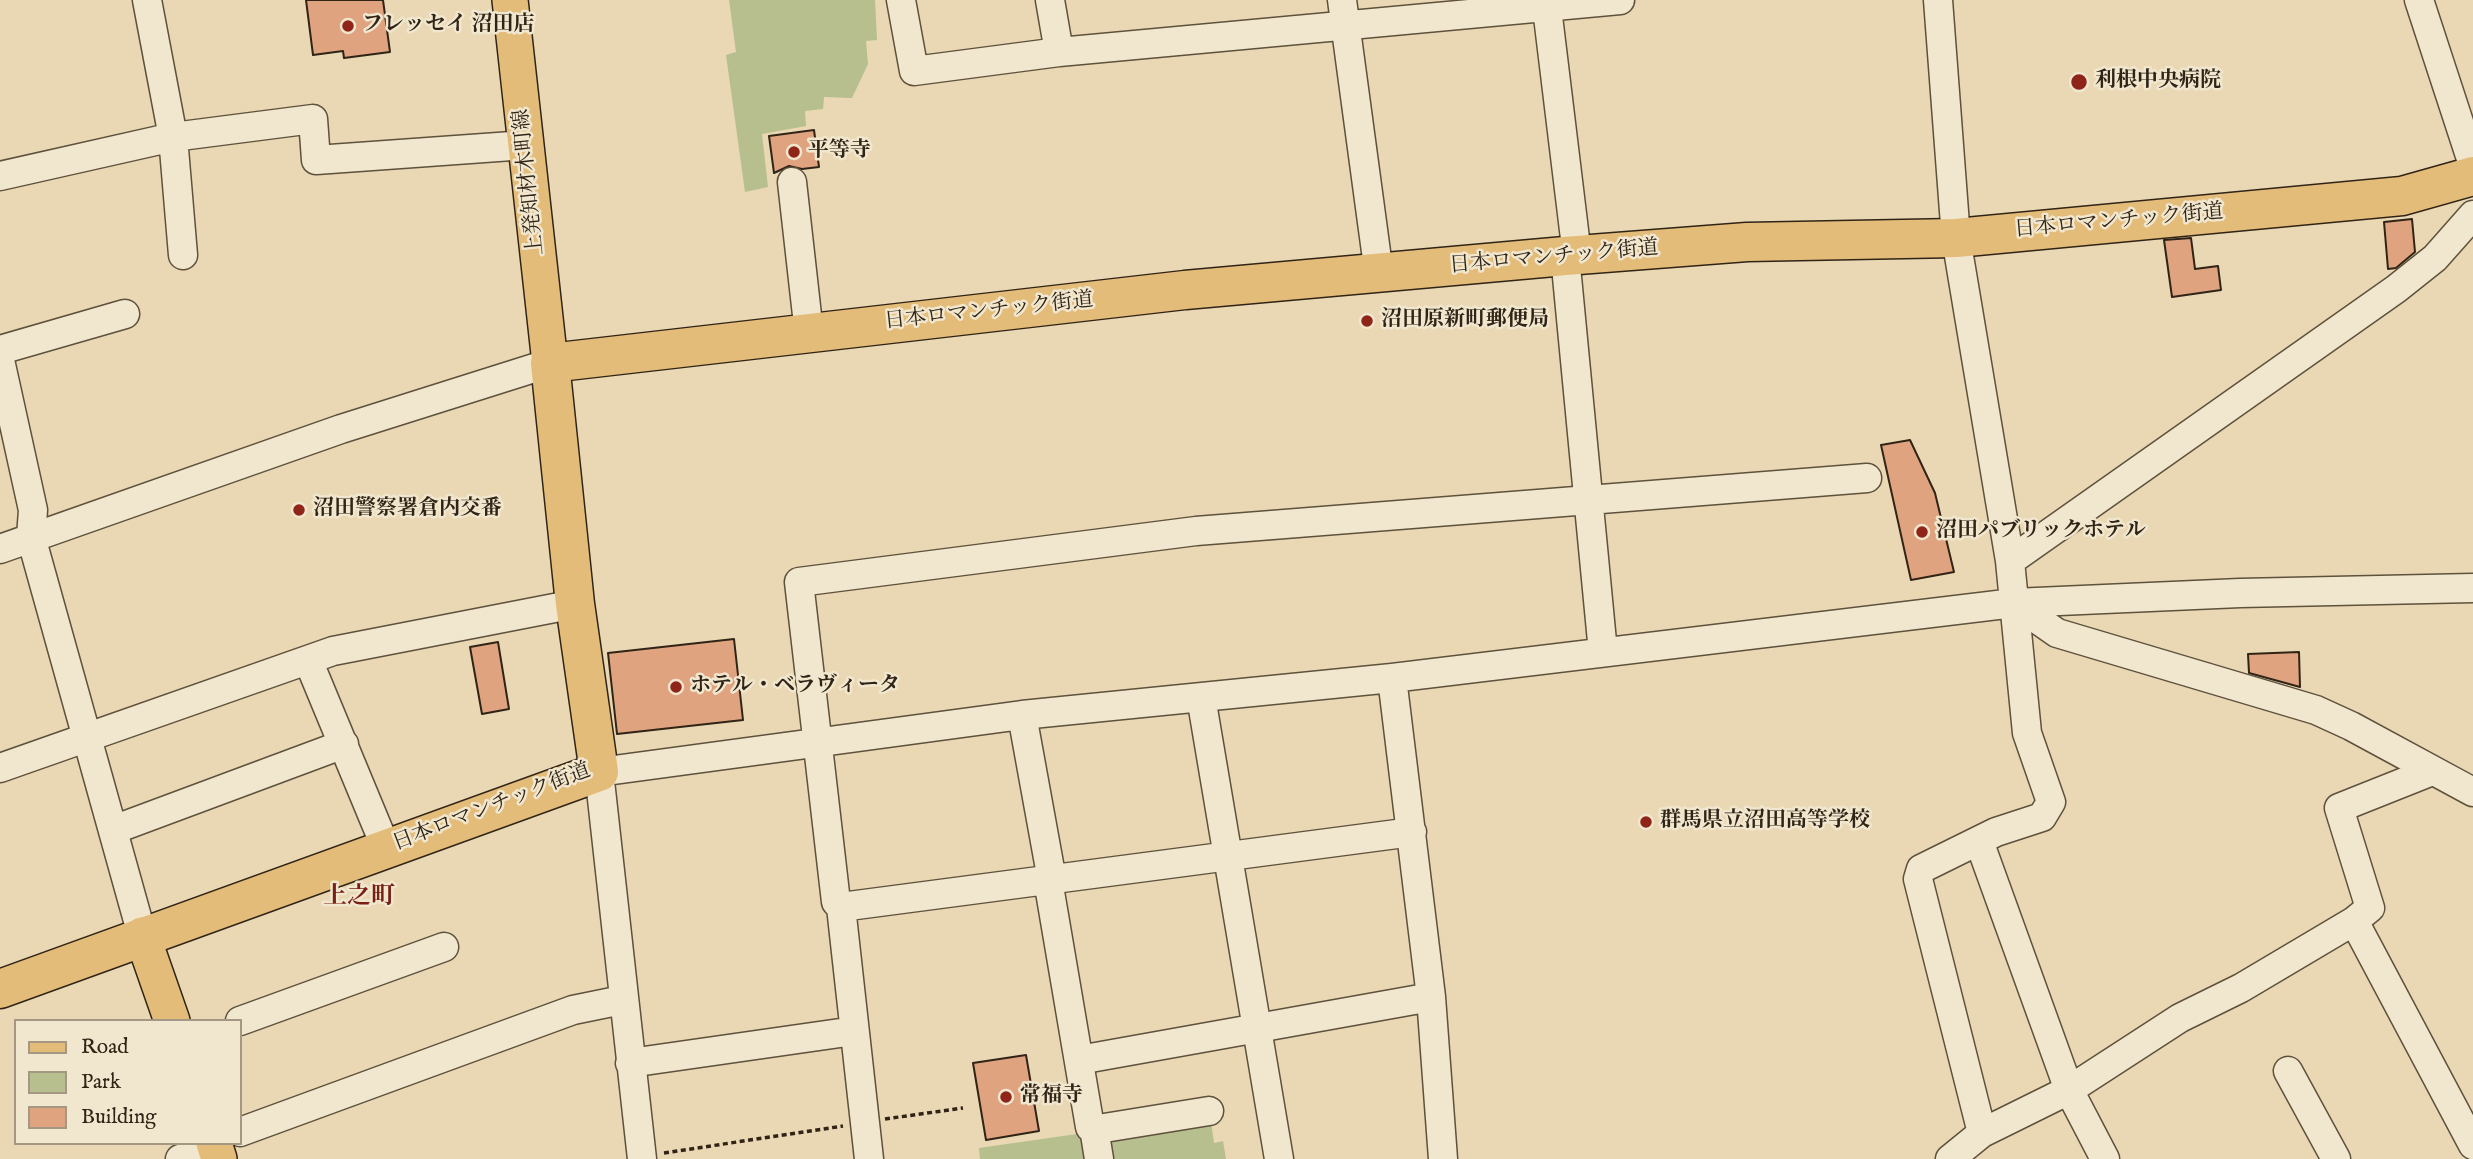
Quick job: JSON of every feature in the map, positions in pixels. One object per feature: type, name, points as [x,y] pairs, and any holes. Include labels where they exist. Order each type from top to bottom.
[{"type":"highway","name":"日本ロマンチック街道","points":[[0,989],[142,935],[599,772],[575,604],[550,363],[1185,290],[1571,255],[1747,242],[1956,238],[2402,196],[2473,176]]},
{"type":"main road","name":"上発知材木町線","points":[[510,0],[550,363]]},
{"type":"main road","points":[[142,935],[171,1019]]},
{"type":"street","points":[[147,0],[173,137],[183,255]]},
{"type":"street","points":[[901,0],[914,71],[1344,12],[1620,0]]},
{"type":"street","points":[[1050,0],[1059,52]]},
{"type":"street","points":[[1938,0],[1956,238],[2010,561],[2027,733],[2050,802],[2042,817],[1979,841],[1921,869],[1919,879],[1982,1133]]},
{"type":"street","points":[[2419,0],[2473,165]]},
{"type":"street","points":[[1545,3],[1571,255],[1588,501],[1603,652]]},
{"type":"street","points":[[1344,12],[1379,274]]},
{"type":"street","points":[[0,176],[173,137],[313,119],[316,160],[526,145]]},
{"type":"street","points":[[792,182],[809,333]]},
{"type":"street","points":[[2010,561],[2396,289],[2435,258],[2473,215]]},
{"type":"street","points":[[0,350],[125,314]]},
{"type":"street","points":[[0,360],[33,510],[31,537],[142,935]]},
{"type":"street","points":[[0,549],[341,429],[550,363]]},
{"type":"street","points":[[869,1159],[841,907],[836,902],[799,582],[1196,531],[1867,478]]},
{"type":"street","points":[[642,1158],[622,1000],[599,772],[1022,716],[1392,678],[2014,603],[2240,593],[2473,588]]},
{"type":"street","points":[[2014,603],[2057,633],[2316,710],[2473,792]]},
{"type":"street","points":[[0,768],[333,651],[575,604]]},
{"type":"street","points":[[308,660],[386,848]]},
{"type":"street","points":[[1392,678],[1431,997],[1443,1159]]},
{"type":"street","points":[[1200,697],[1279,1159]]},
{"type":"street","points":[[1022,716],[1090,1127],[1209,1111]]},
{"type":"street","points":[[113,830],[344,744]]},
{"type":"street","points":[[1952,1159],[1982,1133],[2068,1090],[2180,1018],[2241,988],[2354,921],[2370,908],[2339,808],[2431,771]]},
{"type":"street","points":[[841,907],[1412,832]]},
{"type":"street","points":[[1979,841],[2068,1090],[2105,1159]]},
{"type":"street","points":[[2354,921],[2473,1145]]},
{"type":"street","points":[[242,1020],[444,947]]},
{"type":"street","points":[[1079,1060],[1431,997]]},
{"type":"street","points":[[242,1137],[573,1010],[622,1000]]},
{"type":"street","points":[[631,1063],[854,1031]]},
{"type":"street","points":[[2288,1071],[2336,1159]]},
{"type":"street","points":[[1094,1128],[1099,1159]]},
{"type":"street","points":[[180,1159],[222,1145]]},
{"type":"path","points":[[642,1158],[963,1108]]},
{"type":"green space","points":[[729,0],[875,0],[877,40],[866,41],[868,64],[852,98],[824,97],[823,109],[805,111],[806,126],[762,134],[768,187],[745,192],[726,55],[736,52]]},
{"type":"green space","points":[[1210,1115],[1214,1143],[1223,1141],[1226,1159],[980,1159],[979,1148]]},
{"type":"building","name":"フレッセイ 沼田店","points":[[306,0],[383,0],[390,52],[344,58],[343,51],[313,55]]},
{"type":"building","name":"平等寺","points":[[814,130],[819,167],[802,169],[789,166],[774,173],[769,136]]},
{"type":"building","points":[[2412,219],[2415,252],[2396,268],[2388,269],[2384,222]]},
{"type":"building","points":[[2191,238],[2195,269],[2218,266],[2221,290],[2172,297],[2164,240]]},
{"type":"building","name":"沼田パブリックホテル","points":[[1910,440],[1935,493],[1954,572],[1911,580],[1881,445]]},
{"type":"building","name":"ホテル・ベラヴィータ","points":[[734,639],[743,720],[617,734],[608,653]]},
{"type":"building","points":[[498,642],[509,709],[482,714],[470,647]]},
{"type":"building","points":[[2299,652],[2300,687],[2249,673],[2248,654]]},
{"type":"building","name":"常福寺","points":[[1026,1055],[1039,1131],[986,1140],[973,1063]]},
{"type":"place","name":"フレッセイ 沼田店","points":[[348,26]]},
{"type":"place","name":"利根中央病院","points":[[2079,82]]},
{"type":"place","name":"平等寺","points":[[794,152]]},
{"type":"place","name":"沼田原新町郵便局","points":[[1367,321]]},
{"type":"place","name":"沼田警察署倉内交番","points":[[299,510]]},
{"type":"place","name":"沼田パブリックホテル","points":[[1922,532]]},
{"type":"place","name":"ホテル・ベラヴィータ","points":[[676,687]]},
{"type":"place","name":"群馬県立沼田高等学校","points":[[1646,822]]},
{"type":"place","name":"常福寺","points":[[1006,1097]]},
{"type":"district","name":"上之町","points":[[359,898]]}]
